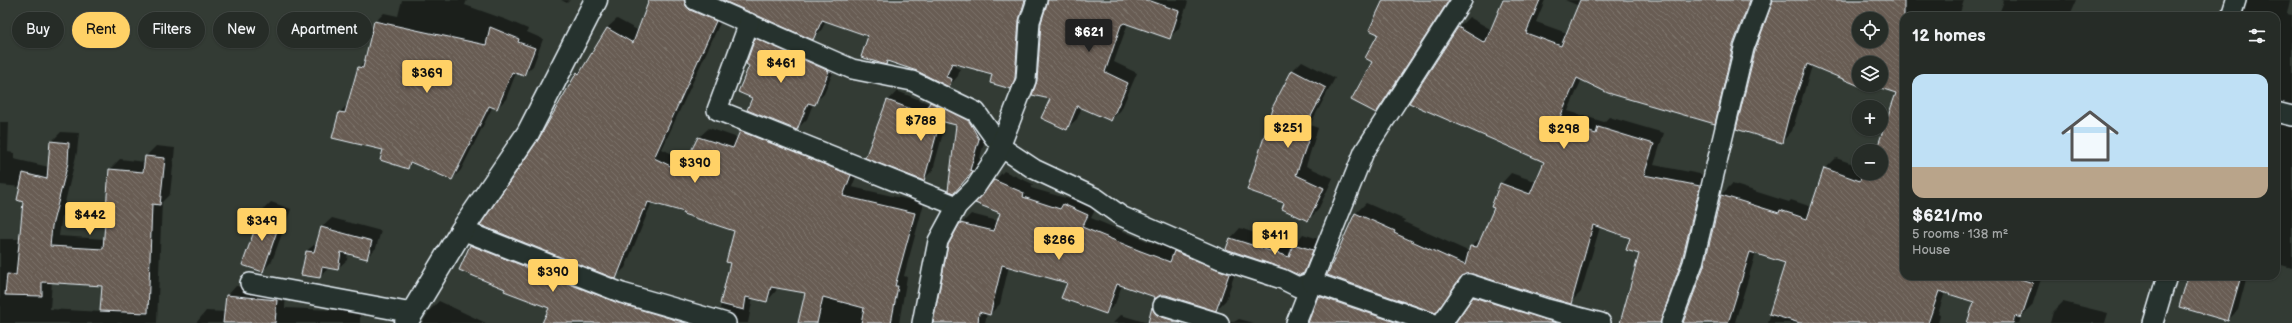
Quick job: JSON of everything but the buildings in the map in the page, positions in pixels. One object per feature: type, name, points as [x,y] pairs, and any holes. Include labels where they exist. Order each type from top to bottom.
[{"type":"main road","points":[[409,318],[462,230],[528,133],[596,0]]},
{"type":"street","points":[[695,0],[852,69],[912,81],[976,112],[1001,147],[1034,169],[1096,198],[1121,216],[1220,259],[1282,279],[1298,287],[1312,282],[1432,323]]},
{"type":"street","points":[[922,323],[938,241],[957,206],[975,188],[1001,147],[1026,80],[1030,21],[1037,0]]},
{"type":"street","points":[[1296,323],[1364,152],[1462,0]]},
{"type":"street","points":[[1671,323],[1693,263],[1744,48],[1762,0]]},
{"type":"street","points":[[2232,12],[2236,0]]},
{"type":"street","points":[[749,23],[717,110],[957,206]]},
{"type":"street","points":[[2280,113],[2292,116]]},
{"type":"street","points":[[462,230],[622,293],[726,323]]},
{"type":"street","points":[[2153,323],[2166,280]]},
{"type":"street","points":[[250,283],[409,318]]},
{"type":"street","points":[[1442,323],[1469,284],[1547,309],[1601,323]]},
{"type":"street","points":[[1162,306],[1219,323]]}]
